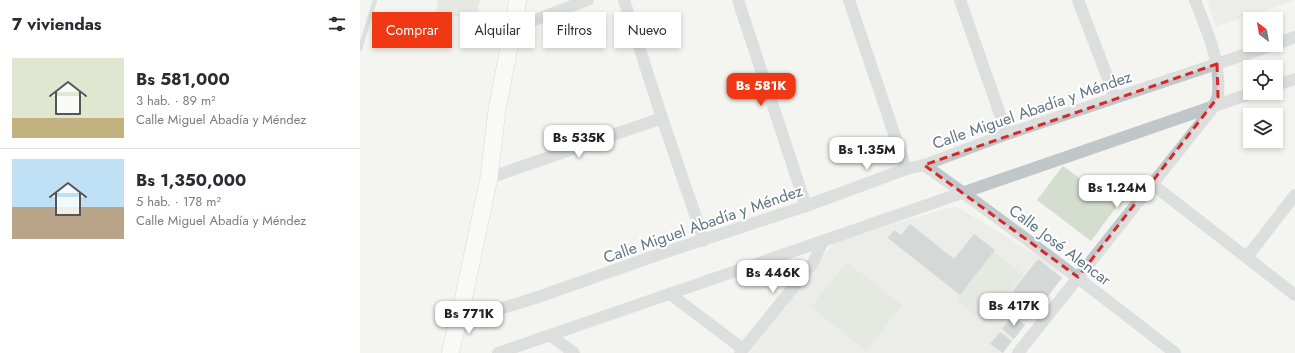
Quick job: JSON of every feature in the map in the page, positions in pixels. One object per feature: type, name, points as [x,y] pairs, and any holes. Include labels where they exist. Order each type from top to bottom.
[{"type":"main road","points":[[516,12],[518,0]]},
{"type":"main road","points":[[450,353],[461,310],[489,178],[497,110],[509,48]]},
{"type":"street","points":[[535,20],[588,0]]},
{"type":"street","points":[[624,0],[703,241]]},
{"type":"street","points":[[738,0],[806,206]]},
{"type":"street","points":[[849,0],[906,169]]},
{"type":"street","points":[[960,0],[1007,134]]},
{"type":"street","points":[[1078,0],[1115,98]]},
{"type":"street","points":[[1018,353],[1213,106],[1218,96],[1217,64],[1211,41],[1195,0]]},
{"type":"street","points":[[1283,41],[1295,37]]},
{"type":"street","name":"Calle Miguel Abadía y Méndez","points":[[461,310],[475,314],[484,314],[541,296],[660,254],[806,206],[906,169],[924,165],[1007,134],[1252,52]]},
{"type":"street","points":[[1283,82],[1295,78]]},
{"type":"street","points":[[498,353],[1243,96]]},
{"type":"street","points":[[489,178],[662,118]]},
{"type":"street","name":"Calle José Alencar","points":[[924,165],[964,192],[1078,277],[1175,353]]},
{"type":"street","points":[[1152,184],[1295,295]]},
{"type":"street","points":[[1247,257],[1295,195]]},
{"type":"street","points":[[670,294],[742,351],[813,263],[823,241]]},
{"type":"street","points":[[550,335],[574,353]]},
{"type":"highlighted area","points":[[1217,64],[1218,97],[1078,277],[924,165]]},
{"type":"shaded area","points":[[438,0],[480,0],[478,12],[460,12],[460,17],[452,15],[452,12],[436,12]]},
{"type":"shaded area","points":[[1207,0],[1294,0],[1259,12],[1243,12],[1243,18],[1216,27]]},
{"type":"shaded area","points":[[1063,166],[1117,206],[1091,241],[1037,200]]},
{"type":"shaded area","points":[[956,206],[1056,267],[1062,278],[1003,353],[749,353],[836,240]]},
{"type":"shaded area","points":[[994,252],[1023,274],[986,323],[956,300]]},
{"type":"shaded area","points":[[847,262],[902,305],[866,351],[811,307]]},
{"type":"building","points":[[910,224],[954,259],[974,234],[995,250],[960,295],[888,238],[894,230],[901,235]]},
{"type":"building","points":[[1038,259],[1062,278],[1037,310],[1013,291]]},
{"type":"building","points":[[1013,315],[1025,325],[1014,339],[1002,329]]},
{"type":"building","points":[[1000,332],[1012,341],[1003,353],[990,344]]},
{"type":"waterway","points":[[360,49],[375,0]]}]
